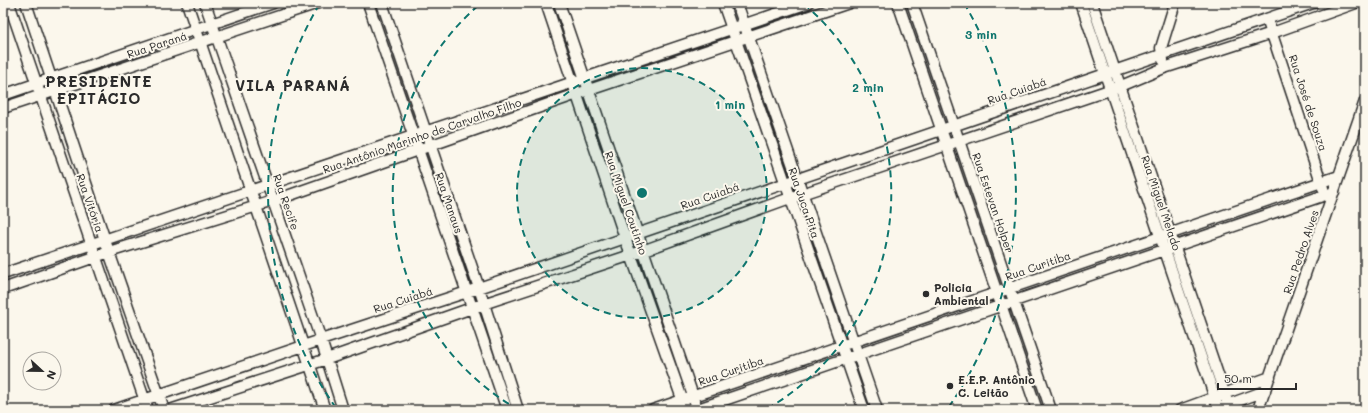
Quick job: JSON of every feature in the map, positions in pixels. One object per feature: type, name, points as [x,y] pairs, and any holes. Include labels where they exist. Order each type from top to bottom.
[{"type":"street","name":"Rua Vitória","points":[[9,3],[148,410]]},
{"type":"street","name":"Rua Vitória","points":[[26,3],[105,241],[164,410]]},
{"type":"street","points":[[187,3],[325,410]]},
{"type":"street","name":"Rua Recife","points":[[205,3],[321,340],[343,410]]},
{"type":"street","name":"Rua Paraná","points":[[3,95],[273,3]]},
{"type":"street","name":"Rua Paraná","points":[[3,108],[217,38],[318,3]]},
{"type":"street","name":"Rua Manaus","points":[[368,3],[507,408]]},
{"type":"street","name":"Rua Manaus","points":[[382,3],[429,146],[479,288],[517,406]]},
{"type":"street","name":"Rua Miguel Coutinho","points":[[546,3],[625,238],[684,405]]},
{"type":"street","name":"Rua Miguel Coutinho","points":[[559,3],[697,410]]},
{"type":"street","name":"Rua Juca Pita","points":[[723,3],[864,410]]},
{"type":"street","name":"Rua Juca Pita","points":[[737,3],[804,194],[877,410]]},
{"type":"street","name":"Rua Antônio Marinho de Carvalho Filho","points":[[3,274],[414,137],[808,3]]},
{"type":"street","name":"Rua Antônio Marinho de Carvalho Filho","points":[[3,289],[109,252],[273,201],[577,94],[849,3]]},
{"type":"street","points":[[898,3],[1037,410]]},
{"type":"street","name":"Rua Estevan Holper","points":[[912,3],[1051,410]]},
{"type":"street","name":"Rua Miguel Melado","points":[[1081,3],[1160,236],[1221,405]]},
{"type":"street","name":"Rua Miguel Melado","points":[[1092,3],[1175,246],[1221,405]]},
{"type":"street","points":[[1164,68],[1161,48],[1175,3]]},
{"type":"street","name":"Rua Cuiabá","points":[[114,410],[479,288],[1313,3]]},
{"type":"street","points":[[170,410],[310,365],[472,308],[644,251],[790,198],[960,142],[1110,90],[1164,68],[1272,33],[1356,3]]},
{"type":"street","name":"Rua José de Souza","points":[[1267,19],[1321,182],[1329,194]]},
{"type":"street","name":"Rua Pedro Alves","points":[[1258,410],[1329,194],[1339,176],[1365,101]]},
{"type":"street","name":"Rua Curitiba","points":[[653,410],[684,405],[693,396],[1339,176]]},
{"type":"street","points":[[697,410],[1329,194]]},
{"type":"street","points":[[1221,405],[1270,377]]},
{"type":"street","points":[[1180,410],[1221,405],[1265,391]]},
{"type":"street","points":[[507,408],[517,406]]},
{"type":"place","name":"Policia Ambiental","points":[[926,294]]},
{"type":"place","name":"E.E.P. Antônio C. Leitão","points":[[950,386]]},
{"type":"district","name":"VILA PARANÁ","points":[[293,86]]},
{"type":"district","name":"PRESIDENTE EPITÁCIO","points":[[99,90]]}]
